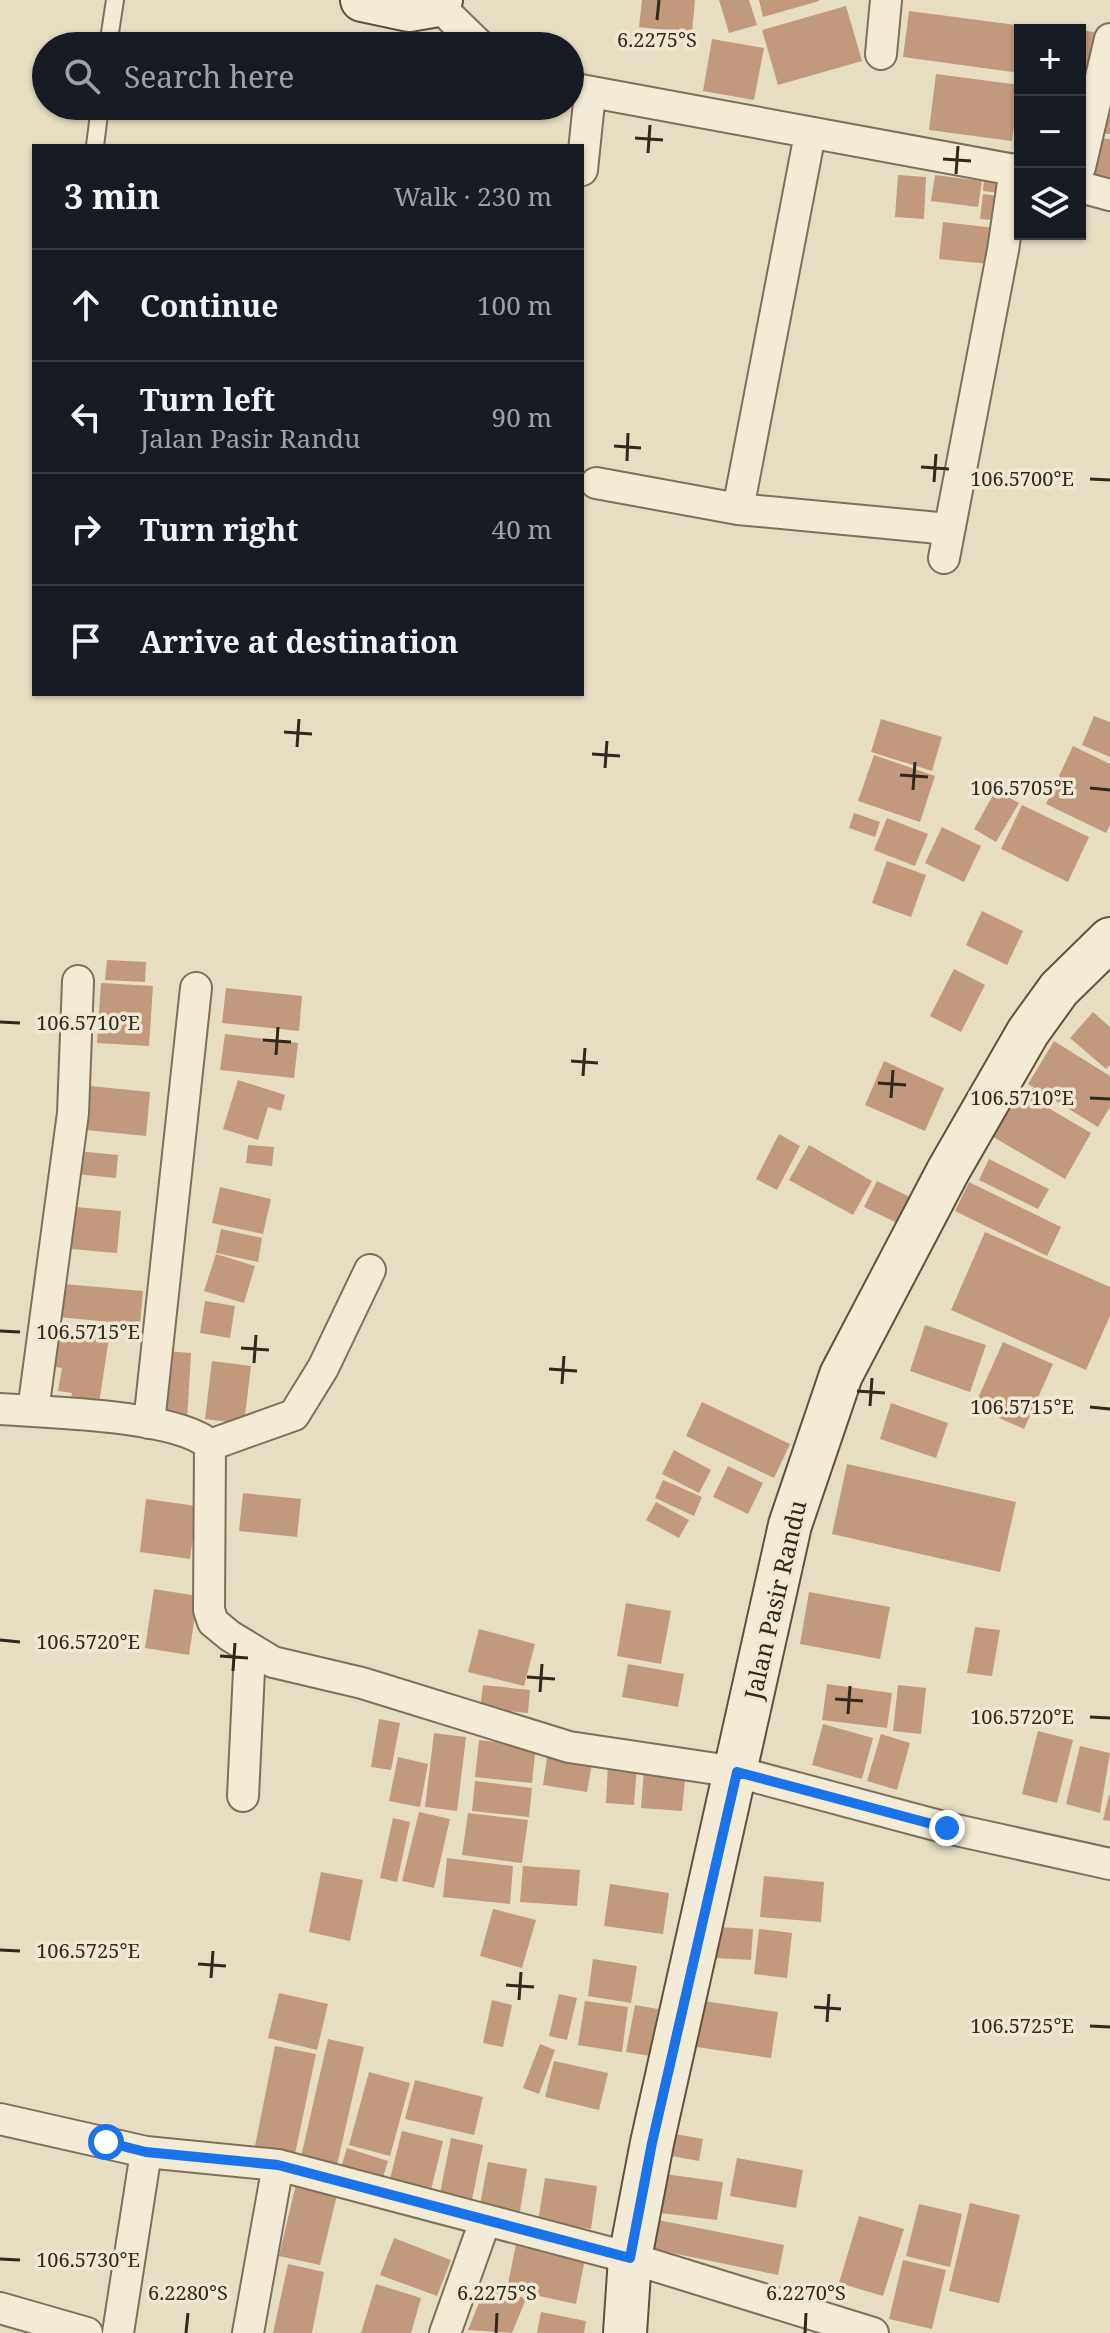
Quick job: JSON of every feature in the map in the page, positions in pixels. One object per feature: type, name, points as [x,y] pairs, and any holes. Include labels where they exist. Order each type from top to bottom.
[{"type":"street","points":[[362,0],[409,10],[440,2],[467,32]]},
{"type":"street","points":[[881,54],[886,0]]},
{"type":"street","points":[[1086,141],[1110,39]]},
{"type":"street","points":[[584,92],[1014,169]]},
{"type":"street","points":[[581,120],[581,144]]},
{"type":"street","points":[[738,509],[810,134]]},
{"type":"street","points":[[596,483],[946,543],[1014,187]]},
{"type":"street","points":[[1086,189],[1110,195]]},
{"type":"street","name":"Jalan Pasir Randu","points":[[625,2333],[630,2258],[655,2128],[790,1525],[841,1375],[948,1171],[1028,1032],[1059,989],[1110,939]]},
{"type":"street","points":[[33,1411],[73,1113],[78,981]]},
{"type":"street","points":[[149,1423],[196,988]]},
{"type":"street","points":[[210,1445],[294,1415],[305,1402],[370,1270]]},
{"type":"street","points":[[0,1409],[149,1423],[181,1429],[200,1436],[210,1445],[209,1610],[213,1622],[250,1650],[273,1662],[362,1683],[569,1747],[737,1772],[947,1828],[1110,1864]]},
{"type":"street","points":[[243,1796],[250,1650]]},
{"type":"street","points":[[0,2119],[146,2152],[278,2165],[630,2258],[873,2333]]},
{"type":"street","points":[[118,2333],[146,2152]]},
{"type":"street","points":[[248,2333],[278,2165]]},
{"type":"street","points":[[445,2333],[485,2221]]},
{"type":"street","points":[[0,2308],[87,2333]]},
{"type":"lane","points":[[110,32],[115,0]]},
{"type":"lane","points":[[95,144],[98,120]]},
{"type":"building","points":[[642,0],[695,0],[692,33],[639,27]]},
{"type":"building","points":[[719,0],[749,0],[757,25],[729,33]]},
{"type":"building","points":[[759,0],[819,0],[819,1],[763,17]]},
{"type":"building","points":[[846,6],[862,61],[778,85],[762,30]]},
{"type":"building","points":[[909,11],[1014,25],[1014,72],[903,57]]},
{"type":"building","points":[[1086,31],[1094,32],[1086,84]]},
{"type":"building","points":[[712,39],[764,48],[754,100],[703,91]]},
{"type":"building","points":[[936,74],[1014,84],[1012,141],[929,130]]},
{"type":"building","points":[[1110,88],[1110,134],[1098,133]]},
{"type":"building","points":[[1096,138],[1110,139],[1110,180],[1091,178]]},
{"type":"building","points":[[898,175],[926,177],[924,219],[895,217]]},
{"type":"building","points":[[935,175],[982,181],[978,207],[931,201]]},
{"type":"building","points":[[984,178],[1010,180],[1009,194],[983,191]]},
{"type":"building","points":[[983,194],[1007,197],[1004,221],[980,219]]},
{"type":"building","points":[[943,222],[1003,229],[999,265],[939,259]]},
{"type":"building","points":[[1094,716],[1110,722],[1110,757],[1082,745]]},
{"type":"building","points":[[881,719],[942,737],[932,771],[871,752]]},
{"type":"building","points":[[1073,746],[1110,764],[1110,825],[1106,833],[1046,804]]},
{"type":"building","points":[[874,755],[935,776],[920,822],[858,801]]},
{"type":"building","points":[[996,790],[1019,803],[996,842],[974,829]]},
{"type":"building","points":[[1022,805],[1089,837],[1068,882],[1001,849]]},
{"type":"building","points":[[854,813],[880,822],[875,837],[849,828]]},
{"type":"building","points":[[887,818],[928,834],[915,866],[874,850]]},
{"type":"building","points":[[942,827],[981,846],[964,882],[925,863]]},
{"type":"building","points":[[887,861],[926,875],[911,917],[872,903]]},
{"type":"building","points":[[982,911],[1023,931],[1007,965],[966,945]]},
{"type":"building","points":[[107,960],[146,962],[145,982],[105,980]]},
{"type":"building","points":[[954,969],[985,985],[961,1032],[930,1016]]},
{"type":"building","points":[[101,983],[153,986],[149,1046],[97,1043]]},
{"type":"building","points":[[226,988],[302,996],[299,1031],[222,1023]]},
{"type":"building","points":[[1093,1012],[1110,1027],[1110,1065],[1106,1069],[1070,1038]]},
{"type":"building","points":[[225,1034],[298,1043],[294,1078],[220,1070]]},
{"type":"building","points":[[1054,1041],[1110,1076],[1110,1107],[1098,1127],[1028,1084]]},
{"type":"building","points":[[884,1061],[944,1088],[925,1131],[865,1105]]},
{"type":"building","points":[[238,1080],[285,1095],[281,1111],[268,1107],[258,1140],[223,1129]]},
{"type":"building","points":[[90,1086],[150,1092],[146,1136],[86,1130]]},
{"type":"building","points":[[1016,1089],[1091,1133],[1065,1179],[990,1135]]},
{"type":"building","points":[[779,1134],[800,1146],[777,1190],[756,1179]]},
{"type":"building","points":[[248,1145],[274,1147],[272,1166],[246,1163]]},
{"type":"building","points":[[809,1145],[872,1181],[853,1215],[789,1180]]},
{"type":"building","points":[[77,1151],[118,1155],[116,1178],[75,1174]]},
{"type":"building","points":[[989,1159],[1049,1189],[1038,1209],[979,1180]]},
{"type":"building","points":[[877,1181],[912,1198],[899,1224],[864,1207]]},
{"type":"building","points":[[969,1182],[1061,1227],[1047,1256],[955,1211]]},
{"type":"building","points":[[220,1187],[271,1199],[263,1234],[212,1223]]},
{"type":"building","points":[[75,1207],[121,1211],[117,1253],[71,1249]]},
{"type":"building","points":[[221,1229],[262,1238],[258,1262],[216,1253]]},
{"type":"building","points":[[985,1232],[1110,1287],[1110,1316],[1086,1370],[951,1310]]},
{"type":"building","points":[[216,1254],[255,1266],[244,1303],[204,1291]]},
{"type":"building","points":[[53,1283],[143,1291],[140,1325],[49,1316]]},
{"type":"building","points":[[205,1301],[235,1306],[230,1338],[200,1333]]},
{"type":"building","points":[[925,1325],[986,1345],[970,1392],[910,1371]]},
{"type":"building","points":[[54,1330],[109,1338],[98,1410],[70,1406],[72,1393],[58,1391],[62,1368],[49,1366]]},
{"type":"building","points":[[1003,1342],[1053,1364],[1024,1429],[974,1407]]},
{"type":"building","points":[[166,1351],[191,1353],[187,1422],[162,1421]]},
{"type":"building","points":[[212,1361],[251,1366],[244,1424],[205,1419]]},
{"type":"building","points":[[702,1402],[790,1444],[774,1478],[686,1436]]},
{"type":"building","points":[[891,1403],[948,1423],[936,1458],[880,1439]]},
{"type":"building","points":[[674,1450],[711,1470],[699,1493],[662,1474]]},
{"type":"building","points":[[847,1464],[1016,1502],[1000,1572],[832,1534]]},
{"type":"building","points":[[728,1466],[763,1483],[748,1514],[713,1497]]},
{"type":"building","points":[[663,1480],[702,1497],[694,1516],[655,1498]]},
{"type":"building","points":[[243,1493],[301,1499],[297,1537],[239,1531]]},
{"type":"building","points":[[146,1499],[197,1506],[190,1559],[140,1552]]},
{"type":"building","points":[[656,1502],[689,1520],[679,1538],[646,1520]]},
{"type":"building","points":[[154,1589],[198,1596],[189,1655],[145,1648]]},
{"type":"building","points":[[809,1592],[890,1607],[880,1659],[800,1644]]},
{"type":"building","points":[[626,1603],[671,1611],[661,1664],[617,1656]]},
{"type":"building","points":[[975,1627],[1000,1630],[992,1676],[967,1673]]},
{"type":"building","points":[[479,1629],[535,1644],[524,1686],[468,1672]]},
{"type":"building","points":[[628,1664],[684,1674],[678,1707],[622,1697]]},
{"type":"building","points":[[827,1684],[892,1693],[887,1728],[822,1720]]},
{"type":"building","points":[[483,1685],[530,1690],[528,1713],[480,1708]]},
{"type":"building","points":[[898,1685],[926,1688],[921,1734],[893,1731]]},
{"type":"building","points":[[379,1719],[400,1723],[391,1770],[371,1767]]},
{"type":"building","points":[[823,1724],[873,1738],[862,1779],[812,1765]]},
{"type":"building","points":[[1038,1731],[1073,1740],[1057,1803],[1022,1794]]},
{"type":"building","points":[[434,1733],[466,1737],[457,1811],[425,1807]]},
{"type":"building","points":[[881,1734],[910,1743],[897,1790],[867,1781]]},
{"type":"building","points":[[479,1740],[536,1746],[532,1783],[475,1777]]},
{"type":"building","points":[[549,1744],[594,1752],[587,1792],[543,1785]]},
{"type":"building","points":[[1080,1746],[1110,1753],[1100,1813],[1066,1804]]},
{"type":"building","points":[[398,1757],[428,1764],[420,1807],[389,1801]]},
{"type":"building","points":[[608,1763],[637,1765],[634,1805],[606,1803]]},
{"type":"building","points":[[644,1768],[686,1771],[682,1811],[641,1808]]},
{"type":"building","points":[[475,1781],[532,1788],[529,1817],[472,1811]]},
{"type":"building","points":[[1110,1796],[1110,1821],[1103,1820]]},
{"type":"building","points":[[419,1812],[450,1819],[434,1888],[402,1881]]},
{"type":"building","points":[[468,1813],[528,1820],[522,1863],[462,1855]]},
{"type":"building","points":[[393,1818],[410,1822],[397,1882],[380,1878]]},
{"type":"building","points":[[447,1858],[513,1866],[510,1904],[443,1897]]},
{"type":"building","points":[[523,1866],[580,1870],[577,1906],[520,1902]]},
{"type":"building","points":[[321,1872],[363,1880],[350,1941],[309,1932]]},
{"type":"building","points":[[764,1876],[824,1882],[821,1922],[760,1917]]},
{"type":"building","points":[[610,1884],[669,1893],[663,1934],[604,1926]]},
{"type":"building","points":[[493,1909],[536,1920],[522,1968],[480,1956]]},
{"type":"building","points":[[717,1927],[753,1929],[751,1960],[715,1958]]},
{"type":"building","points":[[759,1929],[792,1933],[787,1978],[754,1974]]},
{"type":"building","points":[[593,1959],[637,1966],[631,2003],[588,1996]]},
{"type":"building","points":[[279,1993],[328,2004],[317,2050],[268,2038]]},
{"type":"building","points":[[559,1994],[577,1998],[567,2040],[549,2036]]},
{"type":"building","points":[[492,2000],[512,2005],[503,2047],[483,2043]]},
{"type":"building","points":[[697,2000],[778,2012],[771,2058],[690,2046]]},
{"type":"building","points":[[585,2001],[628,2007],[622,2052],[578,2045]]},
{"type":"building","points":[[635,2005],[658,2009],[650,2056],[626,2052]]},
{"type":"building","points":[[328,2039],[364,2047],[337,2165],[301,2157]]},
{"type":"building","points":[[540,2044],[555,2050],[539,2094],[523,2088]]},
{"type":"building","points":[[275,2046],[316,2054],[294,2159],[254,2151]]},
{"type":"building","points":[[554,2061],[608,2073],[599,2110],[545,2097]]},
{"type":"building","points":[[369,2072],[410,2083],[390,2156],[349,2145]]},
{"type":"building","points":[[415,2080],[483,2097],[474,2135],[405,2119]]},
{"type":"building","points":[[402,2131],[443,2141],[431,2190],[390,2179]]},
{"type":"building","points":[[670,2133],[703,2139],[699,2161],[666,2155]]},
{"type":"building","points":[[451,2138],[483,2145],[472,2200],[440,2193]]},
{"type":"building","points":[[347,2148],[388,2161],[381,2184],[340,2171]]},
{"type":"building","points":[[737,2158],[803,2170],[796,2208],[730,2196]]},
{"type":"building","points":[[488,2162],[527,2169],[519,2217],[479,2210]]},
{"type":"building","points":[[657,2173],[723,2182],[717,2220],[652,2212]]},
{"type":"building","points":[[545,2178],[597,2186],[591,2229],[538,2221]]},
{"type":"building","points":[[296,2184],[337,2195],[320,2265],[279,2256]]},
{"type":"building","points":[[970,2203],[1020,2215],[999,2303],[949,2291]]},
{"type":"building","points":[[919,2204],[962,2214],[950,2267],[906,2256]]},
{"type":"building","points":[[859,2216],[904,2229],[883,2296],[839,2283]]},
{"type":"building","points":[[648,2218],[784,2245],[778,2275],[643,2247]]},
{"type":"building","points":[[394,2238],[451,2260],[437,2296],[380,2275]]},
{"type":"building","points":[[516,2244],[585,2259],[576,2304],[507,2289]]},
{"type":"building","points":[[903,2260],[946,2270],[932,2329],[889,2319]]},
{"type":"building","points":[[288,2264],[324,2272],[312,2333],[273,2333]]},
{"type":"building","points":[[487,2283],[526,2299],[512,2333],[468,2330]]},
{"type":"building","points":[[376,2284],[421,2298],[411,2333],[361,2333]]},
{"type":"building","points":[[541,2312],[586,2321],[584,2333],[537,2333]]},
{"type":"route","points":[[106,2142],[146,2152],[278,2165],[630,2258],[652,2143],[737,1772],[947,1828]]}]
